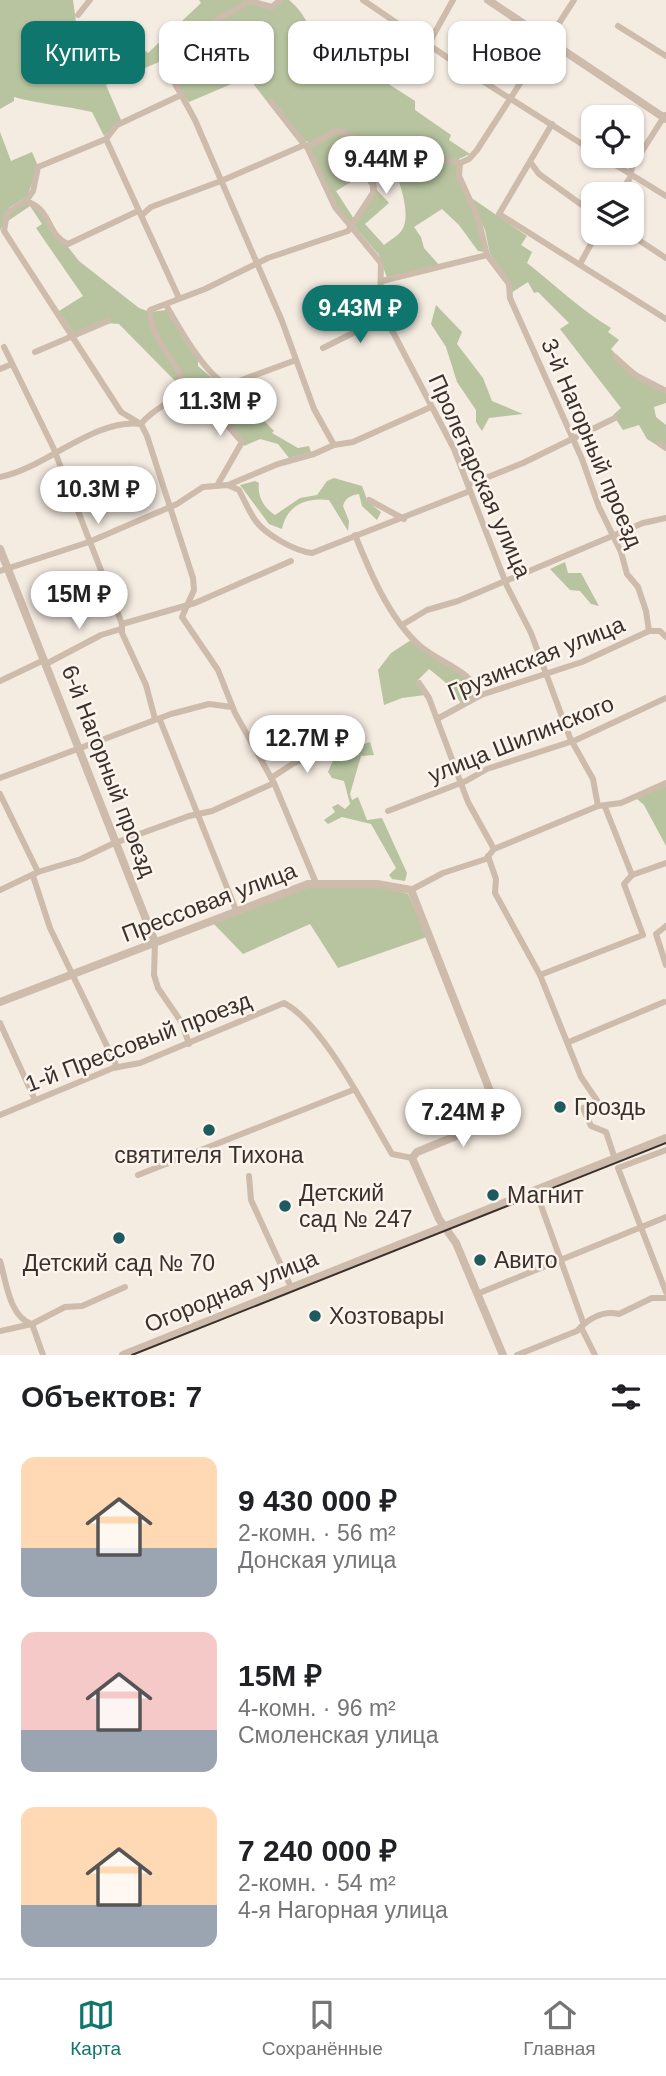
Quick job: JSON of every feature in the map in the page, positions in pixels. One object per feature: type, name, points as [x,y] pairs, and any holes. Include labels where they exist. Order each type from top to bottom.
[{"type":"street","points":[[78,15],[90,0]]},
{"type":"street","points":[[280,0],[272,7],[250,1],[208,25],[174,51],[169,67],[221,181],[314,409],[334,445]]},
{"type":"street","points":[[363,0],[395,21]]},
{"type":"street","points":[[434,34],[453,0]]},
{"type":"street","points":[[488,0],[502,4],[524,21]]},
{"type":"street","points":[[560,21],[573,0]]},
{"type":"street","points":[[618,26],[666,56]]},
{"type":"street","points":[[434,46],[510,99],[581,143]]},
{"type":"street","points":[[566,51],[665,117],[625,182]]},
{"type":"street","points":[[26,201],[43,209],[56,235],[68,244],[151,207],[306,146],[338,130],[373,146],[460,163],[469,159],[477,150],[520,84]]},
{"type":"street","points":[[181,95],[117,125],[106,139],[38,167],[33,191],[26,201],[7,213],[2,231],[121,412],[141,425],[171,506],[193,578],[194,590],[182,617],[218,670],[232,708],[273,780],[316,883]]},
{"type":"street","name":"Пролетарская улица","points":[[271,102],[306,146],[327,195],[381,263],[380,304],[469,488],[505,581],[523,614],[544,675],[572,742],[593,779],[601,806],[632,875],[624,884],[643,935],[540,975]]},
{"type":"street","points":[[552,124],[499,214],[571,262],[580,264],[608,285],[666,319]]},
{"type":"street","points":[[106,139],[179,298]]},
{"type":"street","points":[[184,390],[182,377],[153,330],[150,310],[166,306],[256,266],[268,258],[321,242],[352,228],[373,193],[373,146]]},
{"type":"street","points":[[382,281],[487,254],[482,230],[459,176],[460,163]]},
{"type":"street","points":[[531,163],[539,174],[581,204]]},
{"type":"street","points":[[621,168],[666,196]]},
{"type":"street","points":[[644,244],[666,258]]},
{"type":"street","points":[[580,264],[590,245]]},
{"type":"street","name":"3-й Нагорный проезд","points":[[487,254],[509,285],[510,298],[572,438],[626,574],[638,587],[649,631]]},
{"type":"street","points":[[166,306],[194,346],[201,365],[219,382],[228,385],[296,360]]},
{"type":"street","points":[[323,348],[386,317]]},
{"type":"street","points":[[35,352],[108,321]]},
{"type":"street","points":[[4,347],[33,400],[158,720],[236,910]]},
{"type":"street","points":[[615,357],[635,374],[666,391]]},
{"type":"street","points":[[0,369],[12,364]]},
{"type":"street","points":[[141,425],[148,415],[169,403],[184,390]]},
{"type":"street","points":[[184,390],[207,402],[242,442],[218,484]]},
{"type":"street","points":[[229,485],[334,445],[352,442],[431,407]]},
{"type":"street","points":[[4,570],[89,542],[171,506],[203,487],[218,484],[239,490],[256,522],[266,530],[296,550],[312,553],[404,519],[615,418]]},
{"type":"street","points":[[0,477],[125,423],[141,425]]},
{"type":"street","points":[[369,500],[404,519]]},
{"type":"street","points":[[402,625],[427,610],[458,601],[613,536],[666,518]]},
{"type":"street","points":[[355,535],[388,607],[402,625],[417,644],[471,680],[481,695]]},
{"type":"street","name":"6-й Нагорный проезд","points":[[0,549],[4,570],[45,662],[155,942],[153,975],[168,1006],[182,1023],[189,1044]]},
{"type":"street","points":[[0,681],[101,635],[291,561]]},
{"type":"street","points":[[649,631],[660,631],[666,637]]},
{"type":"street","name":"Грузинская улица","points":[[437,719],[481,695],[582,662],[649,631]]},
{"type":"street","points":[[419,683],[437,719],[468,802],[494,849]]},
{"type":"street","name":"улица Шилинского","points":[[388,811],[487,769],[572,742],[666,698]]},
{"type":"street","points":[[0,778],[170,714],[209,704],[232,708]]},
{"type":"street","points":[[0,890],[117,843],[212,811],[273,780],[294,763],[328,751]]},
{"type":"street","points":[[412,1158],[417,1152],[498,1119],[498,1108],[411,890],[443,873],[488,856],[494,849],[601,806],[621,803],[666,783]]},
{"type":"street","points":[[0,794],[36,874],[50,928],[75,975],[96,1028],[103,1035],[117,1067]]},
{"type":"street","points":[[488,856],[496,879],[495,893],[540,975],[569,1042],[580,1077],[598,1102],[583,1108],[591,1126],[606,1132],[666,1292]]},
{"type":"street","points":[[632,875],[666,863]]},
{"type":"street","name":"Прессовая улица","points":[[0,1002],[236,910],[316,883],[377,884],[411,890]]},
{"type":"street","points":[[666,926],[656,934],[666,965]]},
{"type":"street","points":[[569,1042],[664,1002]]},
{"type":"street","name":"1-й Прессовый проезд","points":[[0,1115],[117,1067],[140,1063],[189,1044],[279,1005],[288,1005],[305,1019],[353,1090]]},
{"type":"street","points":[[0,1023],[35,1100]]},
{"type":"street","points":[[138,1175],[353,1090],[392,1154],[412,1158]]},
{"type":"street","name":"Огородная улица","points":[[123,1355],[444,1226],[617,1163],[666,1138]]},
{"type":"street","points":[[617,1163],[666,1150]]},
{"type":"street","points":[[412,1158],[444,1226],[456,1243],[503,1355]]},
{"type":"street","points":[[249,1176],[251,1200],[291,1287]]},
{"type":"street","points":[[538,1197],[595,1355]]},
{"type":"street","points":[[477,1294],[666,1217]]},
{"type":"street","points":[[1,1265],[16,1312],[24,1322],[32,1324]]},
{"type":"street","points":[[0,1331],[32,1324],[65,1307],[82,1306],[125,1287]]},
{"type":"street","points":[[517,1355],[609,1312],[619,1314],[652,1298],[666,1298]]},
{"type":"street","points":[[32,1324],[43,1355]]},
{"type":"green space","points":[[0,0],[73,0],[76,21],[21,21],[21,84],[108,84],[106,85],[121,120],[104,136],[92,112],[14,97],[14,101],[0,109]]},
{"type":"green space","points":[[199,0],[246,0],[273,9],[282,0],[289,0],[306,21],[288,21],[288,84],[389,84],[415,101],[415,110],[451,135],[449,140],[470,154],[459,159],[457,168],[476,218],[484,252],[478,251],[459,225],[442,209],[414,227],[424,248],[440,266],[387,278],[379,255],[337,206],[307,141],[300,144],[253,84],[274,84],[274,21],[182,21],[201,3]],"holes":[[[391,163],[401,187],[405,223],[402,230],[384,245],[365,224],[389,203],[377,190],[375,170]],[[363,175],[372,189],[354,219],[336,191]]]},
{"type":"green space","points":[[159,43],[159,62],[145,68],[145,51],[148,53]]},
{"type":"green space","points":[[172,84],[231,84],[189,102],[179,90],[175,90]]},
{"type":"green space","points":[[0,132],[11,161],[32,152],[38,166],[27,197],[9,208],[0,231]]},
{"type":"green space","points":[[470,197],[527,236],[521,245],[532,252],[527,263],[611,328],[608,332],[619,340],[611,349],[623,362],[666,394],[666,403],[654,407],[656,417],[666,425],[666,451],[647,439],[639,425],[623,430],[613,415],[621,408],[560,329],[569,323],[538,292],[534,293],[528,282],[511,293],[511,283],[490,254],[485,230]]},
{"type":"green space","points":[[24,203],[35,205],[79,261],[139,308],[150,312],[166,310],[198,357],[198,366],[218,383],[233,389],[274,431],[272,433],[298,448],[309,446],[311,452],[289,458],[278,444],[260,439],[244,446],[244,441],[216,409],[182,388],[119,324],[105,323],[76,337],[59,311],[83,296],[36,228],[42,224],[30,206],[5,223],[8,215]]},
{"type":"green space","points":[[436,305],[462,332],[457,344],[483,378],[492,401],[523,414],[489,418],[482,431],[476,422],[476,410],[457,382],[446,347],[431,324]]},
{"type":"green space","points":[[334,478],[362,486],[368,502],[381,512],[377,520],[362,506],[359,494],[349,497],[343,506],[349,521],[348,531],[329,500],[321,499],[293,508],[282,529],[269,524],[240,485],[255,481],[259,483],[262,501],[275,515],[300,498],[317,495],[327,481]]},
{"type":"green space","points":[[565,562],[568,573],[581,573],[599,606],[591,604],[580,591],[570,590],[550,569]]},
{"type":"green space","points":[[411,640],[459,672],[473,688],[475,695],[461,703],[445,682],[429,669],[416,682],[425,695],[402,698],[384,705],[378,670],[391,653]]},
{"type":"green space","points":[[347,740],[361,745],[370,742],[374,755],[361,756],[350,794],[352,800],[358,797],[367,820],[382,818],[407,873],[405,881],[392,879],[389,875],[396,868],[371,824],[342,817],[328,824],[324,820],[335,812],[332,807],[338,804],[345,809],[350,804],[344,781],[332,778],[328,772],[338,749]]},
{"type":"green space","points":[[666,786],[666,846],[644,805],[635,797]]},
{"type":"green space","points":[[378,886],[408,894],[427,937],[338,968],[310,924],[243,954],[212,922],[307,887]]},
{"type":"tram line","points":[[132,1355],[666,1143]]},
{"type":"place","name":"Гроздь","points":[[560,1107]]},
{"type":"place","name":"святителя Тихона","points":[[209,1130]]},
{"type":"place","name":"Магнит","points":[[493,1195]]},
{"type":"place","name":"Детский сад № 247","points":[[285,1206]]},
{"type":"place","name":"Детский сад № 70","points":[[119,1238]]},
{"type":"place","name":"Авито","points":[[480,1260]]},
{"type":"place","name":"Хозтовары","points":[[315,1316]]}]
